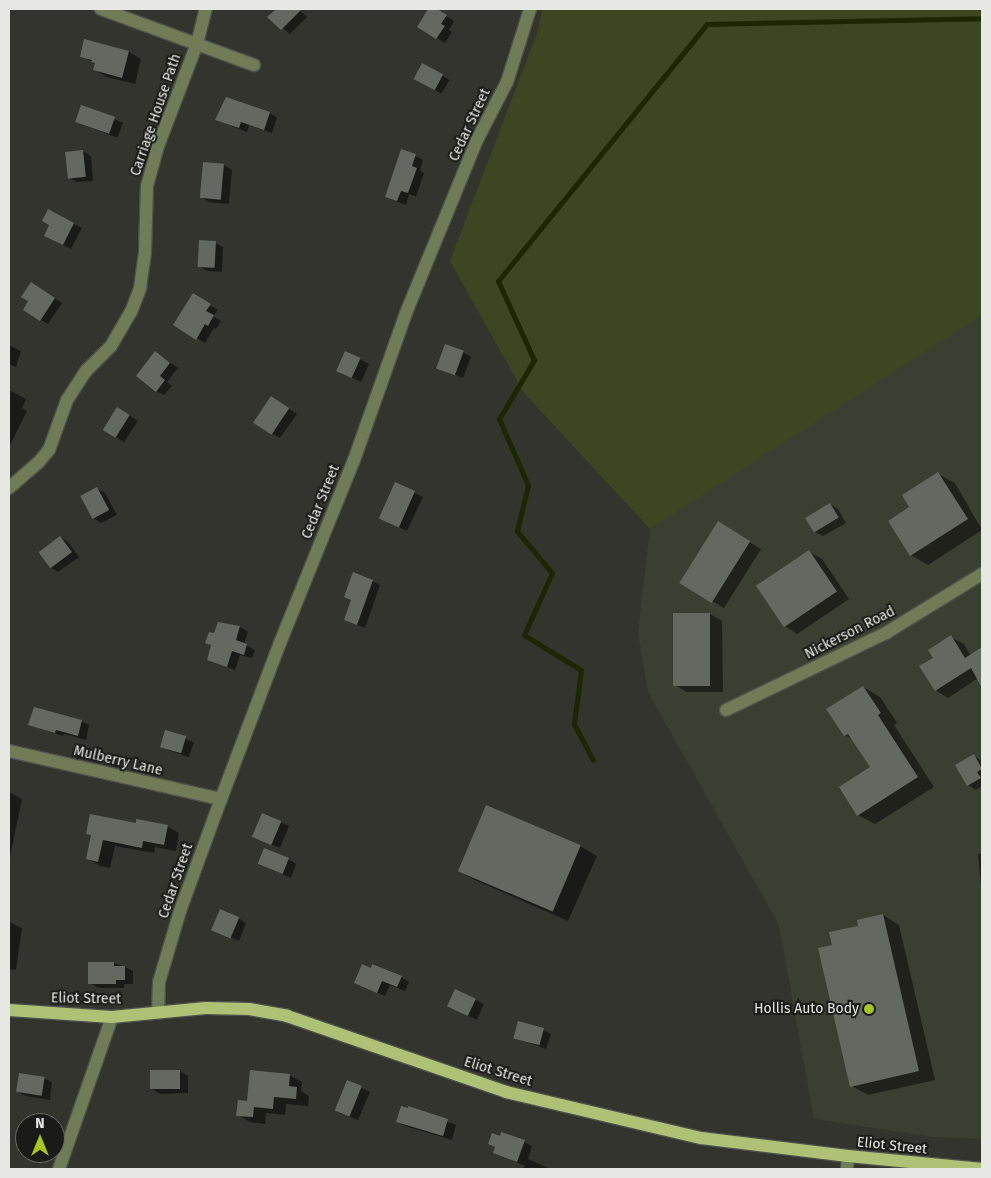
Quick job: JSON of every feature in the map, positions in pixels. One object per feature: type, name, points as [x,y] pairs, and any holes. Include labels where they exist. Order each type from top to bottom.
[{"type":"main road","name":"Eliot Street","points":[[9,1010],[112,1017],[206,1008],[241,1009],[287,1016],[506,1092],[701,1138],[848,1163],[982,1169]]},
{"type":"street","points":[[101,9],[254,65]]},
{"type":"street","name":"Carriage House Path","points":[[9,488],[38,464],[49,450],[67,400],[86,371],[111,346],[131,312],[140,288],[145,252],[147,186],[158,146],[197,44],[206,9]]},
{"type":"street","name":"Cedar Street","points":[[158,1012],[159,982],[178,920],[221,799],[280,643],[354,460],[406,313],[477,140],[507,82],[530,9]]},
{"type":"street","name":"Nickerson Road","points":[[726,710],[886,633],[982,574]]},
{"type":"street","name":"Mulberry Lane","points":[[9,751],[221,799]]},
{"type":"street","points":[[59,1169],[112,1017]]},
{"type":"shaded area","points":[[982,310],[982,1139],[934,1137],[814,1119],[779,925],[648,692],[638,633],[650,529]]},
{"type":"green space","points":[[542,9],[982,9],[982,315],[650,529],[524,393],[450,261],[537,33]]},
{"type":"building","points":[[276,9],[302,9],[281,30],[267,17]]},
{"type":"building","points":[[428,9],[437,9],[447,15],[441,24],[445,26],[436,39],[417,27]]},
{"type":"building","points":[[84,39],[129,51],[122,78],[93,70],[95,63],[91,62],[92,60],[80,57]]},
{"type":"building","points":[[422,63],[443,74],[435,90],[414,79]]},
{"type":"building","points":[[226,97],[270,112],[264,130],[241,122],[239,128],[215,120]]},
{"type":"building","points":[[81,105],[115,117],[109,134],[75,122]]},
{"type":"building","points":[[401,149],[416,154],[412,166],[417,168],[408,193],[401,191],[397,201],[385,197]]},
{"type":"building","points":[[83,150],[86,177],[68,179],[65,152]]},
{"type":"building","points":[[203,162],[224,164],[221,200],[200,198]]},
{"type":"building","points":[[48,209],[74,223],[63,245],[44,236],[49,225],[42,221]]},
{"type":"building","points":[[199,240],[216,241],[215,268],[198,267]]},
{"type":"building","points":[[31,282],[55,298],[40,321],[23,310],[28,301],[21,297]]},
{"type":"building","points":[[193,293],[211,304],[206,311],[214,315],[208,326],[205,324],[196,340],[173,325]]},
{"type":"building","points":[[445,344],[464,351],[455,375],[436,368]]},
{"type":"building","points":[[155,351],[170,363],[160,376],[165,380],[156,392],[136,376]]},
{"type":"building","points":[[345,351],[361,358],[352,378],[336,371]]},
{"type":"building","points":[[271,396],[289,408],[271,435],[253,423]]},
{"type":"building","points":[[117,407],[130,415],[115,438],[103,430]]},
{"type":"building","points":[[938,472],[968,519],[910,556],[888,521],[909,507],[902,495]]},
{"type":"building","points":[[395,482],[415,491],[399,527],[379,519]]},
{"type":"building","points":[[97,487],[109,510],[92,519],[80,496]]},
{"type":"building","points":[[830,503],[839,518],[814,533],[805,518]]},
{"type":"building","points":[[718,521],[750,541],[712,603],[679,583]]},
{"type":"building","points":[[60,536],[72,552],[50,568],[38,552]]},
{"type":"building","points":[[809,550],[837,591],[784,627],[756,586]]},
{"type":"building","points":[[353,572],[373,580],[357,625],[344,620],[351,600],[344,597]]},
{"type":"building","points":[[673,613],[710,613],[710,686],[673,686]]},
{"type":"building","points":[[218,622],[240,626],[236,640],[247,644],[244,655],[232,651],[227,667],[207,660],[211,645],[205,643],[209,632],[214,633]]},
{"type":"building","points":[[951,635],[965,658],[982,647],[982,688],[971,668],[935,691],[919,666],[933,658],[928,650]]},
{"type":"building","points":[[863,686],[881,713],[878,715],[918,777],[857,816],[839,787],[870,767],[848,734],[844,736],[826,709]]},
{"type":"building","points":[[34,707],[82,720],[78,736],[56,730],[55,733],[28,725]]},
{"type":"building","points":[[165,730],[186,736],[181,753],[160,747]]},
{"type":"building","points":[[974,754],[982,769],[977,772],[981,778],[967,786],[955,765]]},
{"type":"building","points":[[486,805],[581,845],[553,912],[458,871]]},
{"type":"building","points":[[262,813],[281,821],[271,845],[252,837]]},
{"type":"building","points":[[90,814],[136,823],[136,819],[168,825],[164,845],[143,841],[142,848],[103,840],[98,862],[86,859],[91,835],[86,834]]},
{"type":"building","points":[[264,848],[289,858],[283,874],[258,864]]},
{"type":"building","points":[[220,909],[239,917],[230,938],[211,930]]},
{"type":"building","name":"Hollis Auto Body","points":[[883,914],[919,1071],[850,1087],[818,948],[832,945],[829,932],[858,926],[857,920]]},
{"type":"building","points":[[88,962],[114,962],[114,966],[125,966],[125,980],[116,980],[116,984],[88,984]]},
{"type":"building","points":[[362,964],[371,968],[372,964],[402,976],[397,987],[382,981],[377,993],[354,983]]},
{"type":"building","points":[[455,989],[476,999],[468,1016],[447,1006]]},
{"type":"building","points":[[518,1021],[544,1028],[539,1045],[513,1038]]},
{"type":"building","points":[[150,1070],[180,1070],[180,1089],[150,1089]]},
{"type":"building","points":[[250,1070],[290,1074],[289,1086],[297,1087],[296,1099],[274,1097],[273,1109],[254,1107],[253,1117],[236,1116],[238,1100],[247,1101]]},
{"type":"building","points":[[19,1073],[45,1077],[42,1096],[16,1092]]},
{"type":"building","points":[[347,1080],[362,1086],[349,1117],[335,1111]]},
{"type":"building","points":[[401,1106],[408,1108],[408,1106],[448,1119],[443,1136],[396,1122]]},
{"type":"building","points":[[501,1132],[525,1140],[517,1162],[493,1153],[495,1147],[488,1144],[492,1133],[500,1136]]},
{"type":"waterway","points":[[593,760],[574,724],[581,670],[524,635],[552,573],[517,531],[528,485],[499,419],[534,360],[498,281],[707,24],[982,18]]},
{"type":"place","name":"Hollis Auto Body","points":[[869,1009]]}]
